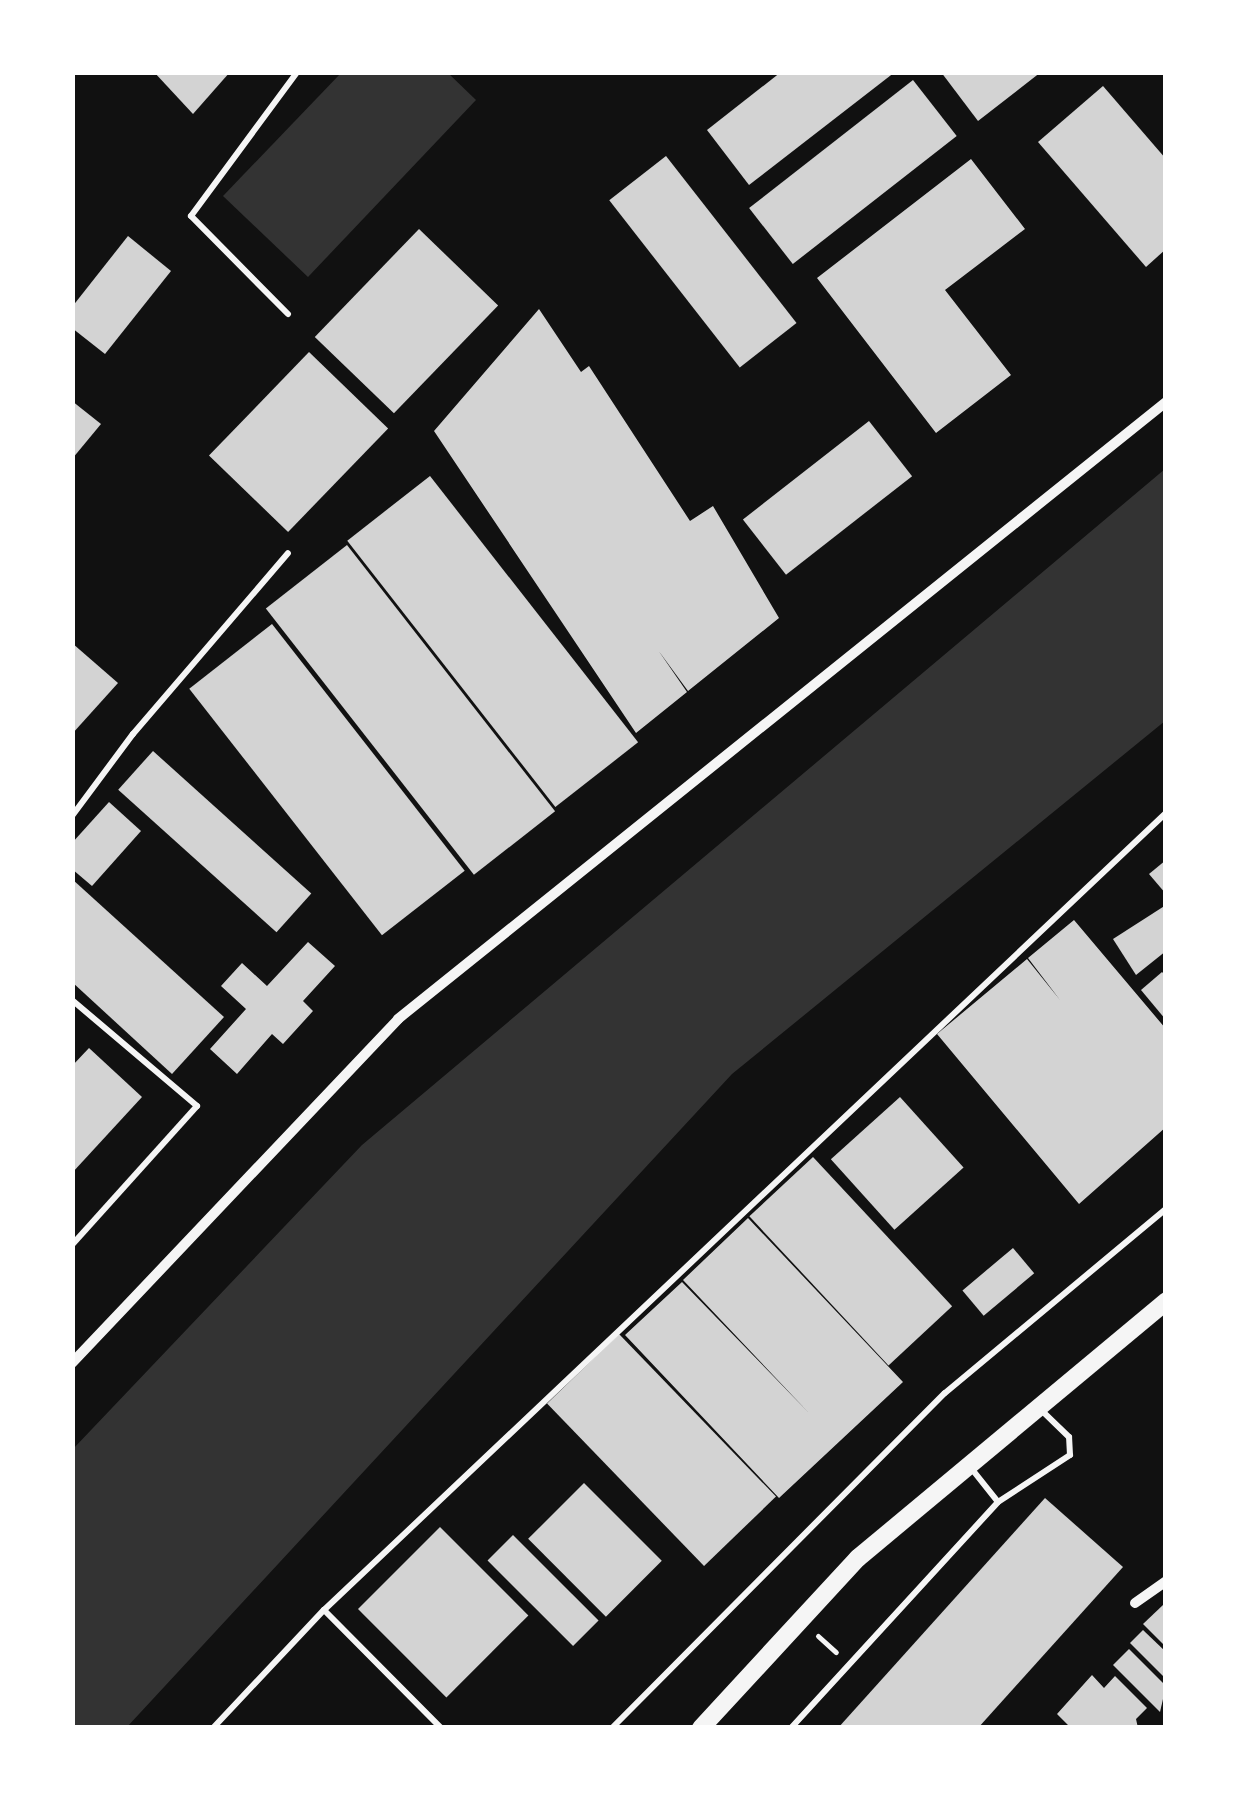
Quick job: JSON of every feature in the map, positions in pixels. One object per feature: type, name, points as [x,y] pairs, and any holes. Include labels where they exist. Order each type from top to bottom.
[{"type":"street","points":[[72,1363],[398,1019],[1166,402]]},
{"type":"street","points":[[701,1728],[858,1558],[1166,1302]]},
{"type":"street","points":[[1135,1603],[1166,1582]]},
{"type":"lane","points":[[288,314],[191,216],[298,72]]},
{"type":"lane","points":[[72,816],[133,734],[288,553]]},
{"type":"lane","points":[[214,1728],[324,1610],[1166,812]]},
{"type":"lane","points":[[72,1000],[197,1106],[72,1246]]},
{"type":"lane","points":[[612,1728],[945,1393],[1166,1209]]},
{"type":"lane","points":[[791,1728],[998,1502],[1072,1449],[1070,1437],[1040,1409]]},
{"type":"lane","points":[[970,1468],[998,1502]]},
{"type":"lane","points":[[324,1610],[442,1728]]},
{"type":"path","points":[[800,1621],[850,1664]]},
{"type":"shaded area","points":[[341,73],[448,73],[476,100],[308,277],[223,196]]},
{"type":"shaded area","points":[[1165,469],[1165,721],[732,1074],[127,1727],[73,1727],[73,1449],[362,1145]]},
{"type":"building","points":[[154,72],[230,72],[193,114]]},
{"type":"building","points":[[781,72],[895,72],[749,185],[707,130]]},
{"type":"building","points":[[941,72],[1041,72],[978,121]]},
{"type":"building","points":[[913,80],[957,136],[793,264],[749,208]]},
{"type":"building","points":[[1103,86],[1166,159],[1166,249],[1146,267],[1038,142]]},
{"type":"building","points":[[666,156],[797,323],[740,367],[609,200]]},
{"type":"building","points":[[971,159],[1025,229],[945,290],[1011,375],[936,433],[817,278]]},
{"type":"building","points":[[419,229],[498,305],[394,413],[315,337]]},
{"type":"building","points":[[128,236],[171,271],[105,354],[72,328],[72,307]]},
{"type":"building","points":[[539,309],[581,372],[589,366],[690,521],[713,506],[779,618],[688,691],[658,650],[687,692],[636,733],[434,431]]},
{"type":"building","points":[[309,352],[388,428],[288,532],[209,456]]},
{"type":"building","points":[[72,401],[101,424],[72,459]]},
{"type":"building","points":[[869,421],[912,476],[786,575],[743,520]]},
{"type":"building","points":[[430,476],[638,742],[555,807],[347,541]]},
{"type":"building","points":[[347,545],[555,811],[474,875],[266,608]]},
{"type":"building","points":[[272,624],[465,871],[382,935],[189,689]]},
{"type":"building","points":[[72,643],[118,683],[72,734]]},
{"type":"building","points":[[153,751],[311,894],[276,932],[118,790]]},
{"type":"building","points":[[109,802],[141,831],[92,886],[72,869],[72,843]]},
{"type":"building","points":[[1166,860],[1166,894],[1149,874]]},
{"type":"building","points":[[72,879],[224,1017],[172,1074],[72,982]]},
{"type":"building","points":[[1166,905],[1166,951],[1136,975],[1113,939]]},
{"type":"building","points":[[1074,920],[1166,1029],[1166,1127],[1079,1204],[937,1034],[1027,959],[1060,1000],[1028,958]]},
{"type":"building","points":[[308,942],[335,966],[303,1001],[313,1011],[283,1044],[272,1034],[237,1074],[210,1049],[246,1009],[221,986],[242,963],[267,986]]},
{"type":"building","points":[[1162,972],[1166,976],[1166,1020],[1141,990]]},
{"type":"building","points":[[89,1048],[142,1097],[72,1173],[72,1066]]},
{"type":"building","points":[[900,1097],[964,1168],[894,1230],[831,1159]]},
{"type":"building","points":[[813,1157],[952,1306],[888,1366],[749,1216]]},
{"type":"building","points":[[748,1218],[903,1382],[779,1498],[625,1335],[682,1282],[809,1413],[683,1280]]},
{"type":"building","points":[[1013,1248],[1034,1273],[984,1316],[962,1290]]},
{"type":"building","points":[[619,1334],[776,1497],[704,1566],[547,1403]]},
{"type":"building","points":[[584,1483],[662,1561],[606,1617],[528,1539]]},
{"type":"building","points":[[1045,1498],[1123,1567],[978,1728],[838,1728]]},
{"type":"building","points":[[440,1527],[528,1615],[446,1697],[358,1609]]},
{"type":"building","points":[[513,1535],[599,1621],[573,1646],[488,1560]]},
{"type":"building","points":[[1163,1605],[1166,1607],[1166,1647],[1143,1624]]},
{"type":"building","points":[[1143,1630],[1166,1652],[1166,1679],[1130,1643]]},
{"type":"building","points":[[1129,1649],[1166,1686],[1160,1712],[1113,1665]]},
{"type":"building","points":[[1092,1675],[1104,1688],[1115,1676],[1147,1708],[1136,1719],[1138,1728],[1071,1728],[1057,1714]]}]
